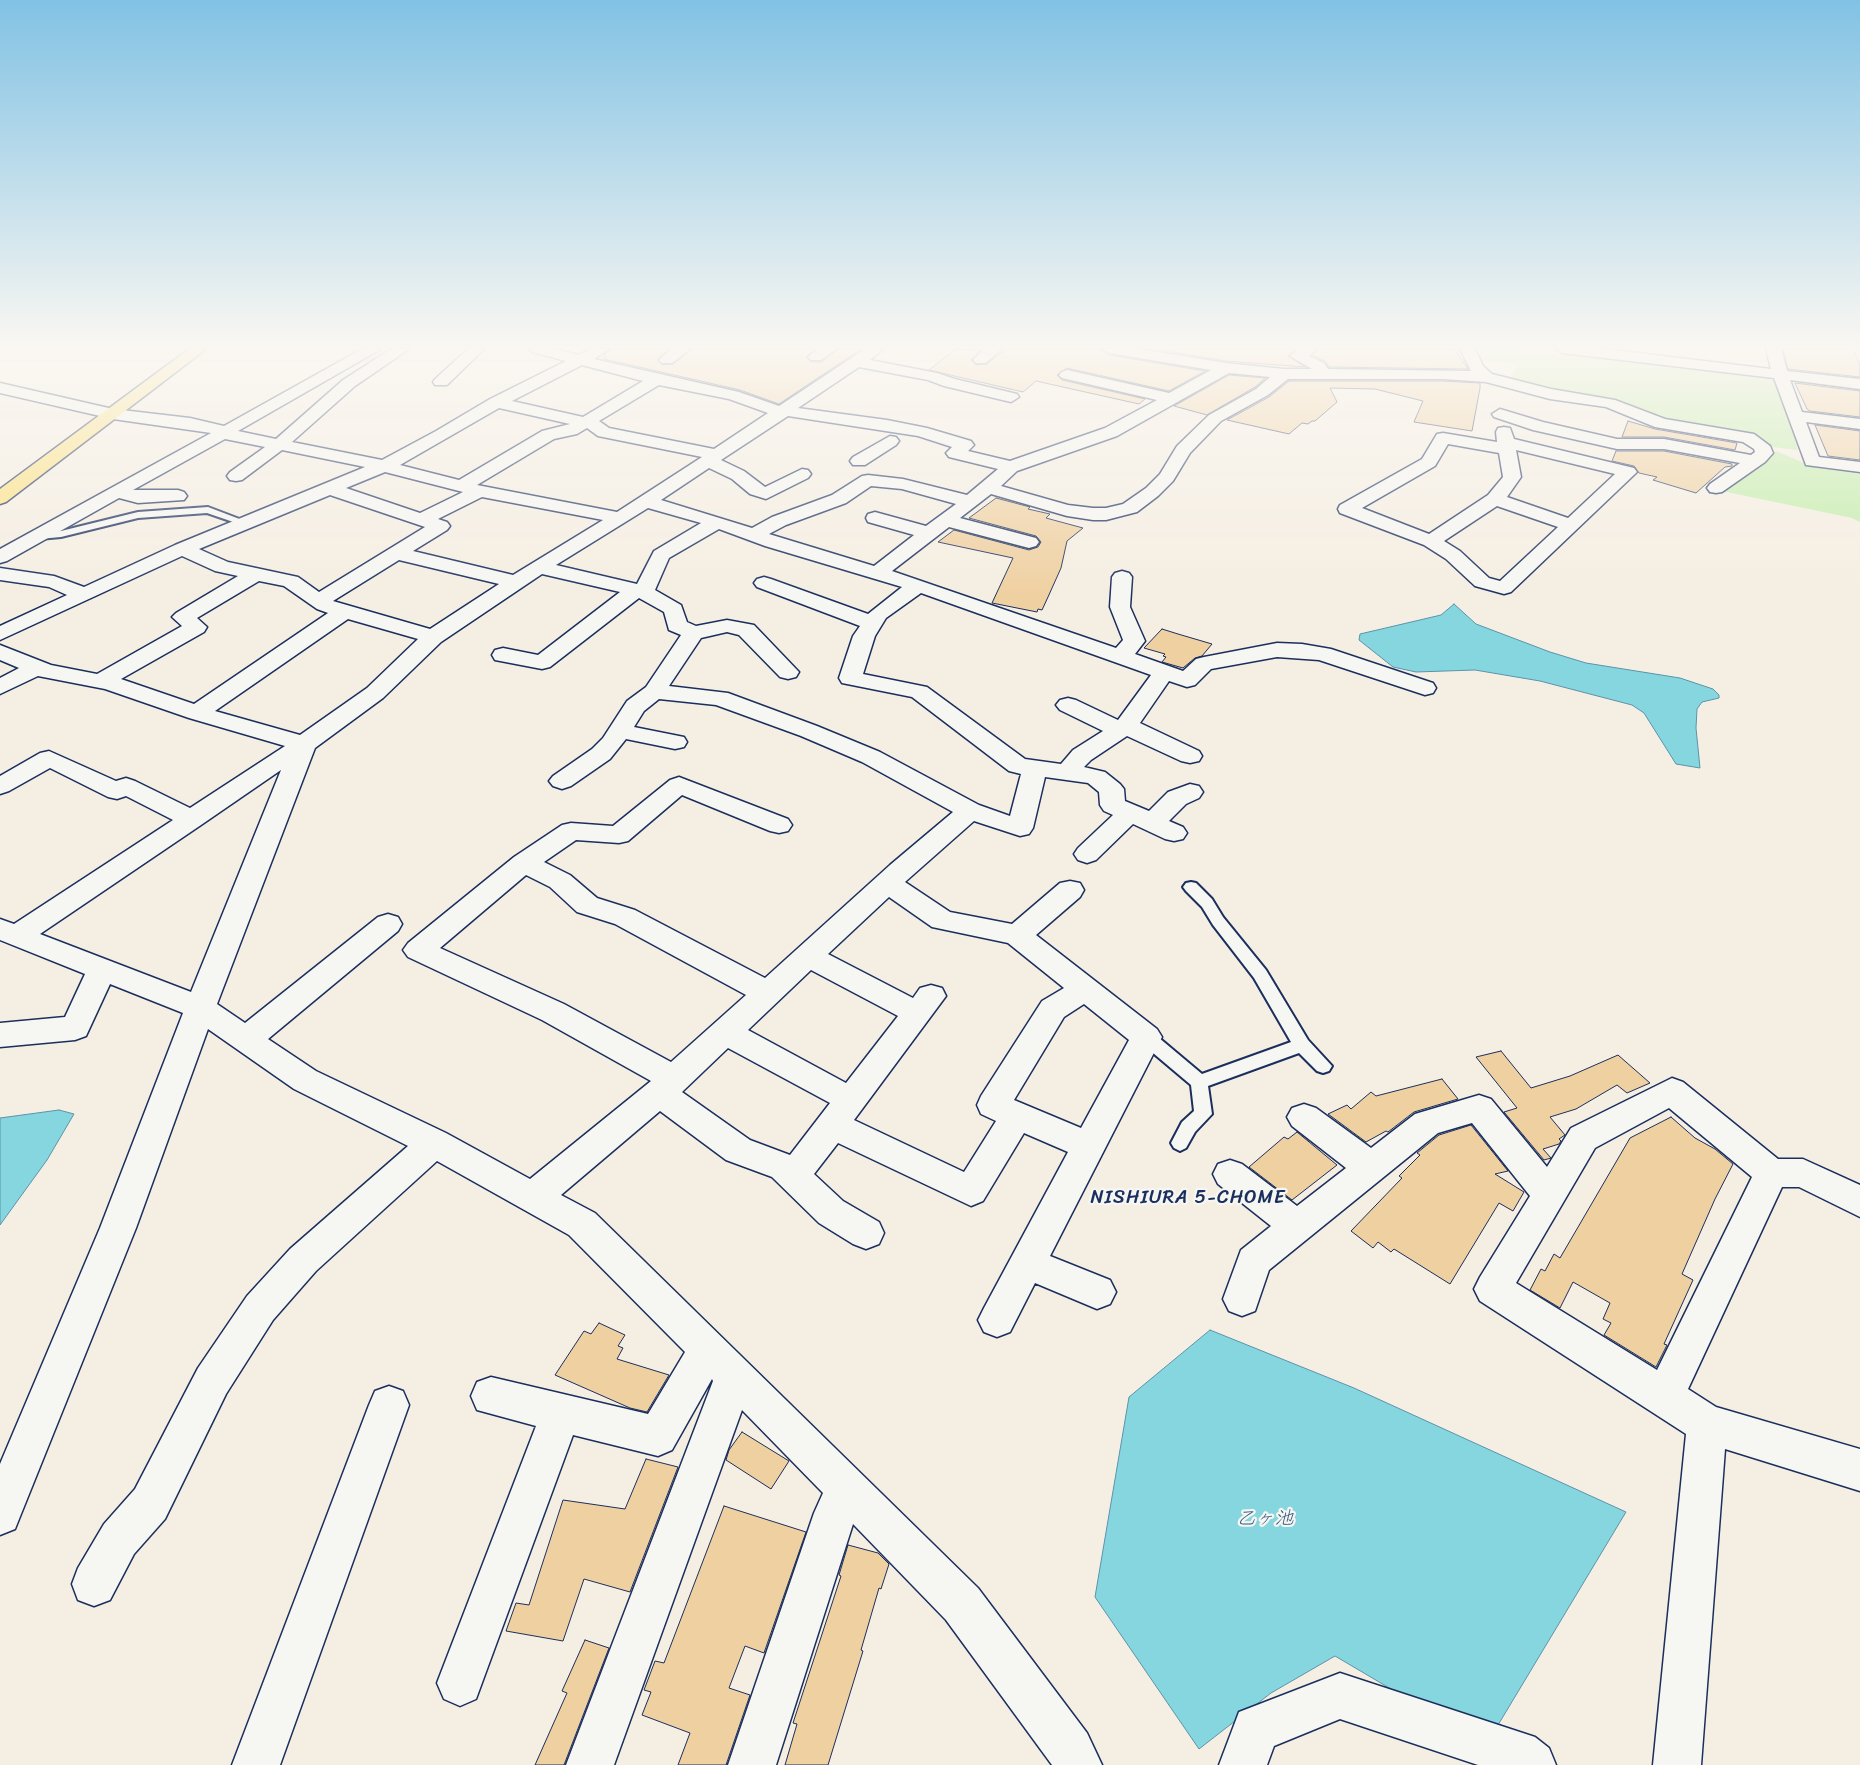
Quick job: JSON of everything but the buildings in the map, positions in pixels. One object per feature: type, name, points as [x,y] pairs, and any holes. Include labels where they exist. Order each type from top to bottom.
[{"type":"highway","points":[[0,478],[64,431]]},
{"type":"highway","points":[[0,498],[90,431]]},
{"type":"street","points":[[236,476],[294,431]]},
{"type":"street","points":[[0,634],[182,548],[384,466],[448,431]]},
{"type":"street","points":[[462,486],[548,435],[565,431]]},
{"type":"street","points":[[603,431],[713,458],[756,490],[801,511]]},
{"type":"street","points":[[9,932],[192,819],[304,744],[375,692],[433,637],[539,567],[621,518],[754,431]]},
{"type":"street","points":[[912,431],[966,445],[955,453]]},
{"type":"street","points":[[878,572],[988,488],[1011,467],[1112,431]]},
{"type":"street","points":[[988,488],[1067,510],[1106,514],[1124,510],[1152,492],[1167,477],[1183,450],[1202,431]]},
{"type":"street","points":[[1431,541],[1495,498],[1509,484],[1512,477],[1504,431]]},
{"type":"street","points":[[1562,431],[1617,444],[1664,444],[1754,461]]},
{"type":"street","points":[[1710,431],[1748,438],[1762,446],[1764,453],[1716,488]]},
{"type":"street","points":[[1801,431],[1812,461],[1860,467]]},
{"type":"street","points":[[0,557],[224,432],[384,466],[480,491],[621,518]]},
{"type":"street","points":[[862,434],[934,452],[955,453],[1011,467]]},
{"type":"street","points":[[1443,438],[1507,446],[1628,472],[1504,588],[1482,582],[1453,556],[1431,541],[1347,509],[1429,462],[1443,438]]},
{"type":"street","points":[[860,461],[890,441]]},
{"type":"street","points":[[766,494],[788,484],[802,474]]},
{"type":"street","points":[[754,535],[778,520],[839,499],[868,480],[903,484],[970,502]]},
{"type":"street","points":[[318,601],[440,526],[330,488]]},
{"type":"street","points":[[422,520],[480,491]]},
{"type":"street","points":[[117,492],[138,497],[178,496]]},
{"type":"street","points":[[1495,498],[1571,525]]},
{"type":"street","points":[[646,502],[717,522],[918,585],[1187,680],[1204,664],[1277,650],[1302,650],[1324,654],[1425,688]]},
{"type":"street","points":[[875,518],[929,533]]},
{"type":"street","points":[[946,520],[1028,542]]},
{"type":"street","points":[[502,655],[542,662],[640,591],[661,555],[717,522]]},
{"type":"street","points":[[182,548],[222,567],[291,581],[318,601],[433,637]]},
{"type":"street","points":[[396,553],[516,582]]},
{"type":"street","points":[[539,567],[640,591],[674,609],[677,625],[693,633],[727,626],[746,630],[788,672]]},
{"type":"street","points":[[0,574],[54,582],[85,595]]},
{"type":"street","points":[[101,681],[196,627],[183,617],[256,574]]},
{"type":"street","points":[[1121,656],[1134,641],[1120,607],[1122,577]]},
{"type":"street","points":[[764,583],[872,623]]},
{"type":"street","points":[[918,585],[878,614],[864,636],[850,678],[918,692],[1018,766],[1096,777],[1111,789],[1113,805],[1152,823]]},
{"type":"street","points":[[197,713],[345,611]]},
{"type":"street","points":[[562,781],[601,754],[635,706],[654,692],[693,633]]},
{"type":"street","points":[[0,652],[36,668],[101,681],[197,713],[304,744]]},
{"type":"street","points":[[0,688],[36,668]]},
{"type":"street","points":[[1067,772],[1082,755],[1122,728],[1165,671]]},
{"type":"street","points":[[654,692],[720,698],[809,731],[871,757],[970,811],[1020,828],[1034,768]]},
{"type":"street","points":[[1068,705],[1190,756]]},
{"type":"street","points":[[619,731],[675,742]]},
{"type":"street","points":[[0,1514],[118,1228],[200,1008],[304,744]]},
{"type":"street","points":[[0,786],[49,758],[116,791],[126,786],[192,819]]},
{"type":"street","points":[[779,825],[679,785],[619,835],[571,831],[524,864],[418,950],[553,1012],[667,1086],[738,1150],[784,1167],[831,1212],[866,1233]]},
{"type":"street","points":[[1087,854],[1152,823],[1177,798],[1190,792]]},
{"type":"street","points":[[532,1198],[667,1086],[887,883],[970,811]]},
{"type":"street","points":[[524,864],[560,881],[587,905],[625,916],[768,993]]},
{"type":"street","points":[[887,883],[942,920],[1017,935],[1146,1037],[997,1320]]},
{"type":"street","points":[[1017,935],[1070,890]]},
{"type":"street","points":[[246,1040],[388,924]]},
{"type":"street","points":[[9,932],[200,1008],[305,1080],[434,1143],[582,1224],[962,1604],[1070,1750],[1078,1765]]},
{"type":"street","points":[[793,1176],[832,1125],[917,1001],[808,956]]},
{"type":"street","points":[[0,1035],[74,1028],[103,968]]},
{"type":"street","points":[[1084,989],[1053,1009],[993,1105],[1088,1146]]},
{"type":"street","points":[[726,1032],[835,1092]]},
{"type":"street","points":[[1860,1202],[1804,1173],[1771,1173],[1672,1091],[1583,1138],[1493,1289],[1706,1424],[1860,1470]]},
{"type":"street","points":[[1242,1299],[1254,1261],[1427,1122],[1479,1108],[1549,1194]]},
{"type":"street","points":[[832,1125],[971,1191],[1017,1116]]},
{"type":"street","points":[[1304,1117],[1370,1167]]},
{"type":"street","points":[[94,1584],[118,1539],[150,1504],[212,1381],[260,1308],[303,1260],[434,1143]]},
{"type":"street","points":[[1664,1397],[1771,1173]]},
{"type":"street","points":[[1230,1174],[1297,1226]]},
{"type":"street","points":[[1027,1263],[1097,1292]]},
{"type":"street","points":[[491,1396],[658,1436],[722,1362]]},
{"type":"street","points":[[590,1765],[722,1362]]},
{"type":"street","points":[[256,1765],[389,1406]]},
{"type":"street","points":[[460,1683],[561,1413]]},
{"type":"street","points":[[1677,1765],[1706,1424]]},
{"type":"street","points":[[752,1765],[835,1513],[850,1491]]},
{"type":"street","points":[[1244,1765],[1256,1729],[1340,1696],[1518,1754],[1532,1765]]},
{"type":"lane","points":[[39,536],[62,534],[138,515],[208,510],[245,523]]},
{"type":"lane","points":[[1191,887],[1207,903],[1218,921],[1260,974],[1302,1045],[1323,1066]]},
{"type":"lane","points":[[1146,1037],[1199,1082],[1203,1114],[1188,1127],[1180,1143]]},
{"type":"lane","points":[[1199,1082],[1302,1045]]},
{"type":"green space","points":[[1725,431],[1792,431],[1798,450],[1772,447],[1751,436]]},
{"type":"green space","points":[[1776,451],[1816,468],[1860,474],[1860,522],[1852,518],[1722,491]]},
{"type":"water","points":[[1454,604],[1476,624],[1550,652],[1586,663],[1680,678],[1713,689],[1719,695],[1719,698],[1702,702],[1697,709],[1696,728],[1700,768],[1676,764],[1644,713],[1632,705],[1540,681],[1475,670],[1416,672],[1393,667],[1359,640],[1360,634],[1441,615]]},
{"type":"water","points":[[59,1110],[74,1114],[47,1160],[0,1225],[0,1118]]},
{"type":"water","name":"乙ヶ池","points":[[1210,1330],[1354,1388],[1626,1512],[1486,1745],[1335,1656],[1271,1693],[1199,1749],[1095,1597],[1129,1397]]},
{"type":"district","name":"NISHIURA 5-CHOME","points":[[1188,1198]]}]
